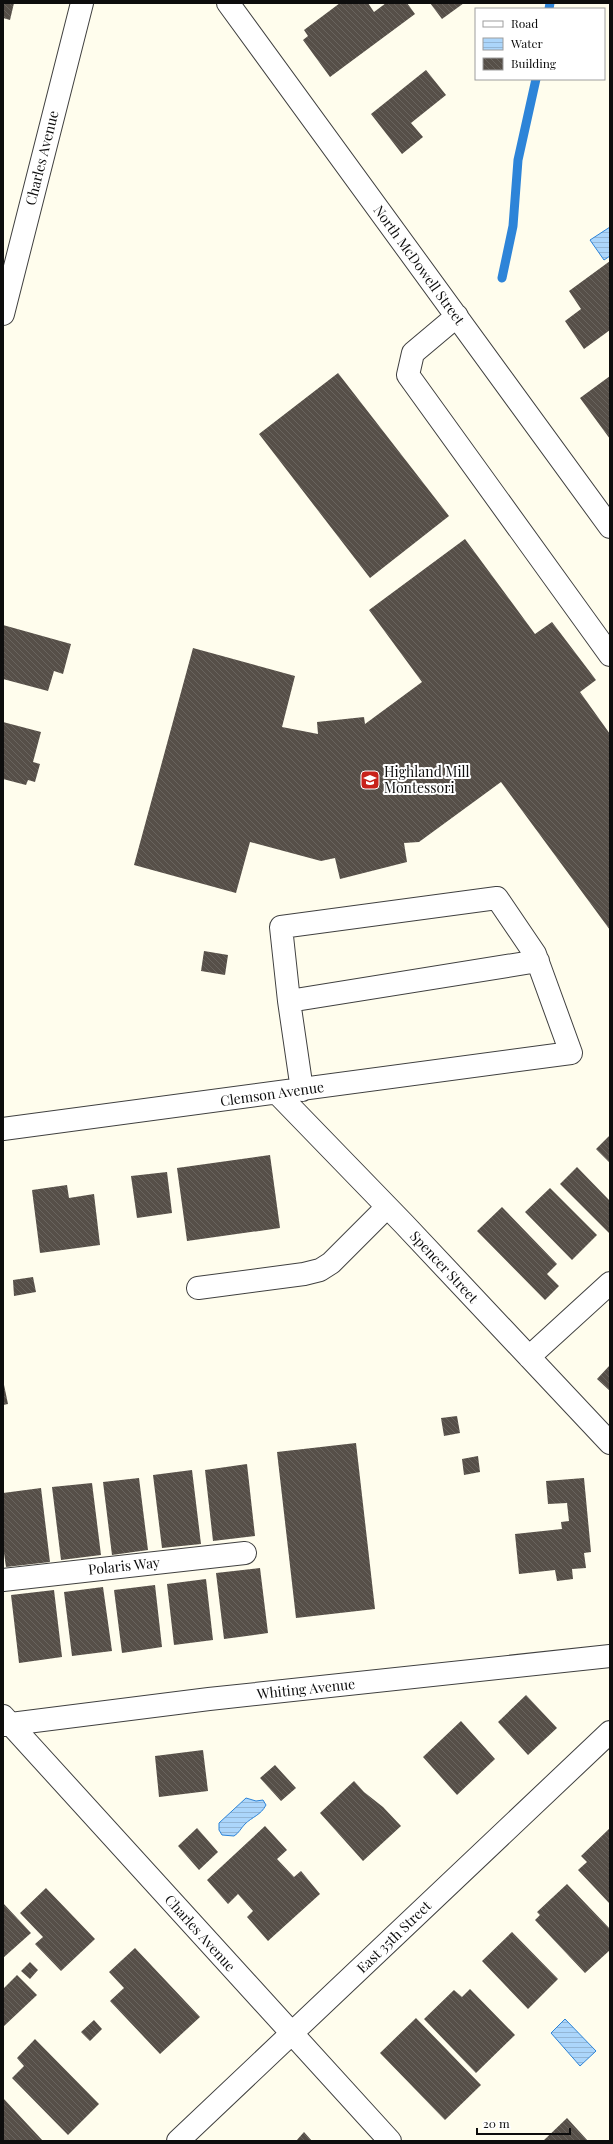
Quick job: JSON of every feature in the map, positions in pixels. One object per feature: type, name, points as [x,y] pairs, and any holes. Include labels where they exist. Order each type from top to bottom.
[{"type":"street","name":"Charles Avenue","points":[[3,314],[82,3]]},
{"type":"street","name":"North McDowell Street","points":[[228,3],[610,527]]},
{"type":"street","points":[[457,316],[413,353],[408,375],[610,655]]},
{"type":"street","points":[[289,1000],[538,961],[535,954],[497,898],[281,927],[289,1000],[302,1090]]},
{"type":"street","name":"Clemson Avenue","points":[[3,1129],[571,1054],[538,961]]},
{"type":"street","name":"Spencer Street","points":[[277,1093],[610,1443]]},
{"type":"street","points":[[198,1288],[304,1274],[320,1270],[331,1263],[387,1207]]},
{"type":"street","points":[[529,1357],[610,1284]]},
{"type":"street","name":"Polaris Way","points":[[3,1580],[245,1553]]},
{"type":"street","name":"Whiting Avenue","points":[[6,1722],[610,1656]]},
{"type":"street","name":"Charles Avenue","points":[[6,1722],[390,2141]]},
{"type":"street","name":"East 35th Street","points":[[178,2141],[610,1732]]},
{"type":"water","points":[[610,227],[610,256],[604,260],[590,240]]},
{"type":"water","points":[[246,1798],[256,1801],[263,1800],[266,1805],[262,1811],[245,1824],[234,1836],[222,1835],[219,1830],[219,1823]]},
{"type":"water","points":[[565,2019],[596,2051],[580,2066],[551,2033]]},
{"type":"building","points":[[3,3],[14,3],[10,20],[3,18]]},
{"type":"building","points":[[340,3],[368,3],[374,12],[386,3],[407,3],[415,14],[330,77],[303,40],[308,36],[304,30]]},
{"type":"building","points":[[430,3],[464,3],[442,19]]},
{"type":"building","points":[[426,70],[446,95],[411,123],[423,137],[402,154],[371,114]]},
{"type":"building","points":[[610,261],[610,330],[584,349],[565,321],[581,309],[569,291]]},
{"type":"building","points":[[338,373],[449,516],[370,578],[259,434]]},
{"type":"building","points":[[610,376],[610,439],[580,398]]},
{"type":"building","points":[[465,539],[535,634],[552,622],[596,680],[580,692],[610,734],[610,930],[501,782],[419,842],[404,843],[407,862],[340,879],[335,858],[321,861],[250,842],[236,893],[134,865],[193,648],[295,676],[282,727],[318,734],[317,722],[364,717],[365,724],[422,682],[369,610]]},
{"type":"building","points":[[3,625],[71,644],[63,674],[54,671],[48,691],[3,679]]},
{"type":"building","points":[[3,722],[41,732],[33,762],[40,764],[35,782],[28,780],[26,785],[3,779]]},
{"type":"building","points":[[204,951],[228,955],[225,975],[201,971]]},
{"type":"building","points":[[610,1135],[610,1163],[596,1149]]},
{"type":"building","points":[[270,1155],[280,1228],[187,1241],[177,1168]]},
{"type":"building","points":[[577,1167],[610,1201],[610,1234],[560,1184]]},
{"type":"building","points":[[167,1172],[172,1213],[137,1218],[131,1176]]},
{"type":"building","points":[[67,1185],[69,1198],[94,1194],[100,1245],[40,1253],[32,1190]]},
{"type":"building","points":[[550,1188],[597,1235],[572,1260],[525,1212]]},
{"type":"building","points":[[502,1207],[557,1264],[547,1274],[559,1286],[545,1300],[477,1231]]},
{"type":"building","points":[[33,1277],[36,1292],[14,1296],[13,1280]]},
{"type":"building","points":[[610,1365],[610,1391],[597,1379]]},
{"type":"building","points":[[3,1380],[8,1404],[3,1405]]},
{"type":"building","points":[[457,1416],[460,1433],[444,1436],[441,1418]]},
{"type":"building","points":[[356,1443],[375,1609],[296,1618],[277,1452]]},
{"type":"building","points":[[478,1456],[480,1472],[464,1475],[462,1459]]},
{"type":"building","points":[[247,1464],[255,1536],[213,1541],[205,1470]]},
{"type":"building","points":[[192,1470],[201,1544],[162,1548],[153,1475]]},
{"type":"building","points":[[139,1478],[148,1550],[112,1555],[103,1482]]},
{"type":"building","points":[[584,1478],[591,1552],[584,1553],[586,1568],[572,1569],[573,1579],[557,1581],[555,1570],[519,1574],[515,1534],[562,1529],[561,1522],[569,1521],[567,1503],[548,1504],[546,1481]]},
{"type":"building","points":[[92,1483],[101,1555],[61,1560],[52,1487]]},
{"type":"building","points":[[41,1488],[50,1562],[6,1567],[3,1546],[3,1493]]},
{"type":"building","points":[[260,1568],[268,1633],[224,1639],[216,1573]]},
{"type":"building","points":[[206,1579],[213,1640],[174,1645],[167,1584]]},
{"type":"building","points":[[155,1585],[162,1647],[122,1653],[114,1590]]},
{"type":"building","points":[[103,1587],[112,1651],[72,1656],[64,1592]]},
{"type":"building","points":[[54,1590],[62,1657],[19,1663],[11,1595]]},
{"type":"building","points":[[526,1695],[557,1728],[528,1755],[498,1722]]},
{"type":"building","points":[[461,1721],[495,1759],[457,1795],[423,1757]]},
{"type":"building","points":[[203,1750],[208,1791],[159,1797],[155,1756]]},
{"type":"building","points":[[275,1765],[296,1788],[281,1801],[260,1778]]},
{"type":"building","points":[[354,1781],[364,1792],[383,1807],[401,1826],[363,1861],[320,1813]]},
{"type":"building","points":[[265,1826],[287,1850],[277,1859],[294,1877],[301,1871],[320,1894],[268,1941],[247,1917],[253,1911],[238,1894],[228,1904],[207,1880]]},
{"type":"building","points":[[197,1828],[218,1852],[199,1870],[178,1846]]},
{"type":"building","points":[[610,1828],[610,1904],[578,1870],[587,1862],[581,1856]]},
{"type":"building","points":[[567,1884],[610,1929],[610,1950],[585,1973],[535,1920],[540,1915],[537,1912]]},
{"type":"building","points":[[46,1888],[95,1939],[61,1971],[35,1944],[43,1937],[20,1913]]},
{"type":"building","points":[[3,1903],[31,1933],[3,1958]]},
{"type":"building","points":[[512,1932],[558,1979],[528,2009],[482,1961]]},
{"type":"building","points":[[135,1948],[200,2017],[160,2054],[110,2001],[124,1988],[109,1972]]},
{"type":"building","points":[[30,1962],[38,1970],[30,1979],[21,1971]]},
{"type":"building","points":[[17,1975],[37,1995],[3,2027],[3,1989]]},
{"type":"building","points":[[470,1989],[515,2035],[476,2073],[424,2019],[454,1990],[462,1997]]},
{"type":"building","points":[[416,2018],[481,2085],[445,2120],[380,2053]]},
{"type":"building","points":[[94,2020],[102,2029],[90,2041],[81,2032]]},
{"type":"building","points":[[35,2039],[99,2104],[68,2135],[12,2078],[24,2066],[17,2058]]},
{"type":"building","points":[[3,2098],[43,2141],[3,2141]]},
{"type":"building","points":[[567,2118],[588,2141],[543,2141]]},
{"type":"building","points":[[304,2132],[312,2141],[296,2141]]},
{"type":"waterway","points":[[549,8],[550,3]]},
{"type":"waterway","points":[[502,278],[513,226],[518,160],[536,80]]},
{"type":"place","name":"Highland Mill Montessori","points":[[370,780]]}]
